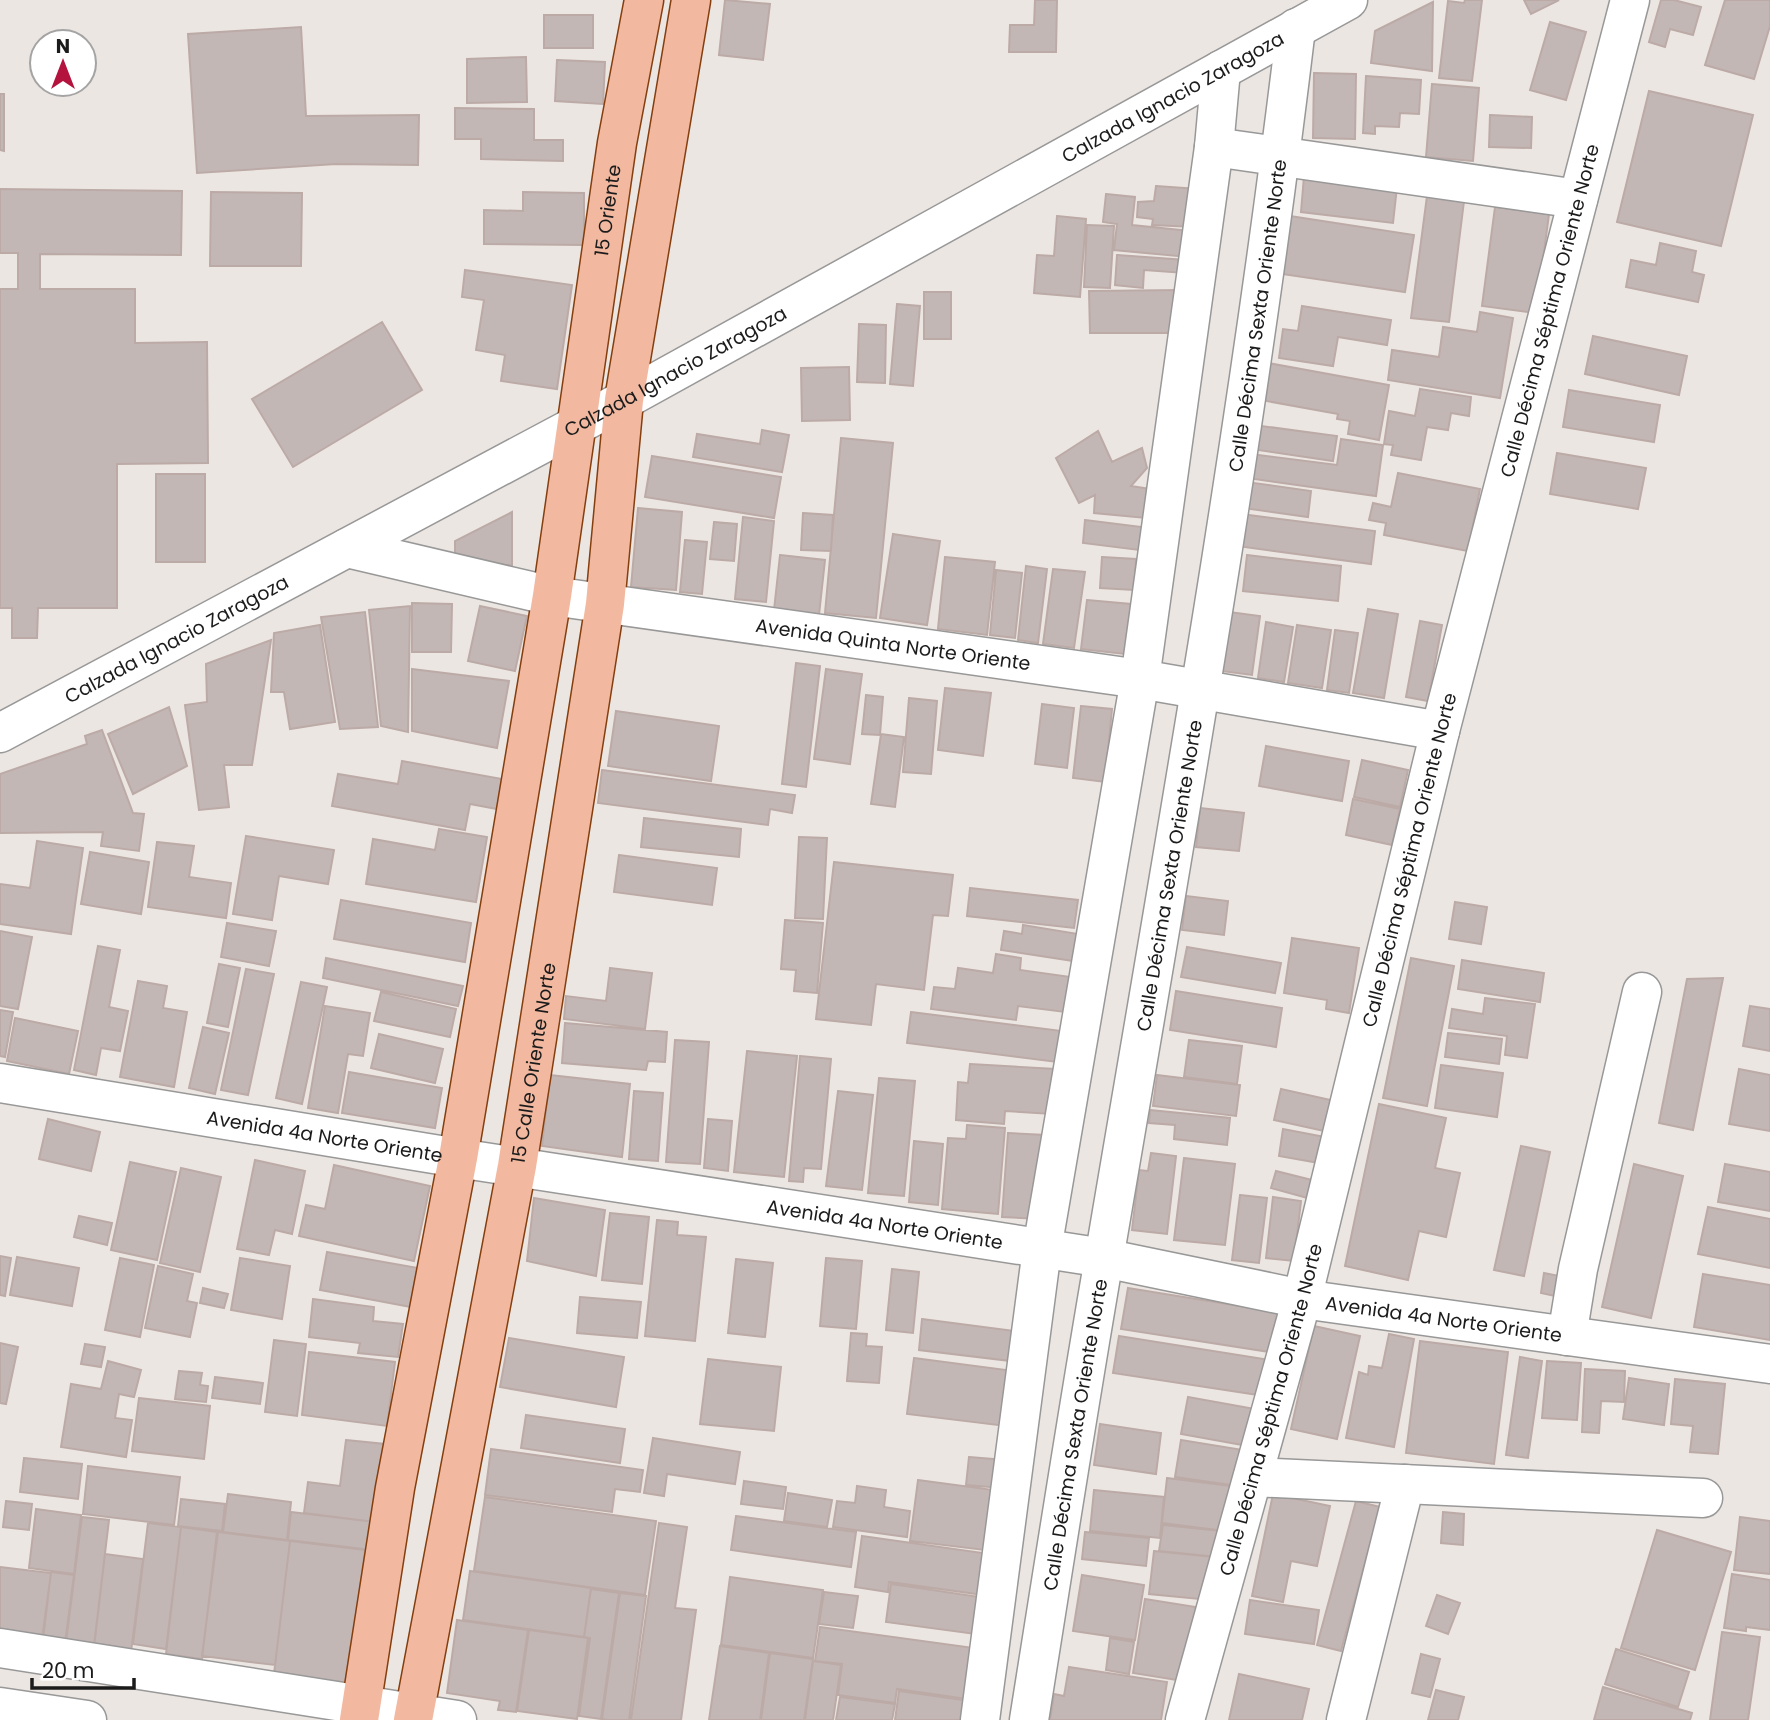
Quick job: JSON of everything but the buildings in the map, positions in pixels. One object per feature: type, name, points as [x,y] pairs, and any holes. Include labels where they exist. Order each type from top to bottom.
[{"type":"main road","name":"15 Oriente","points":[[577,424],[617,143],[644,0]]},
{"type":"main road","points":[[624,400],[691,0]]},
{"type":"main road","name":"15 Calle Oriente Norte","points":[[413,1717],[517,1166],[605,604],[624,400]]},
{"type":"main road","points":[[360,1713],[395,1488],[458,1158],[552,596],[577,424]]},
{"type":"street","name":"Calzada Ignacio Zaragoza","points":[[0,733],[624,400],[1348,0]]},
{"type":"street","name":"Calle Décima Séptima Oriente Norte","points":[[1185,1720],[1302,1299],[1440,731],[1630,0]]},
{"type":"street","name":"Calle Décima Sexta Oriente Norte","points":[[1029,1720],[1104,1258],[1202,689],[1281,157],[1296,29]]},
{"type":"street","points":[[980,1720],[1042,1249],[1140,679],[1214,147],[1220,70]]},
{"type":"street","points":[[1214,147],[1578,199]]},
{"type":"street","name":"Avenida Quinta Norte Oriente","points":[[347,548],[552,596],[1140,679],[1440,731]]},
{"type":"street","points":[[1567,1336],[1578,1269],[1642,992]]},
{"type":"street","name":"Avenida 4a Norte Oriente","points":[[0,1083],[458,1158],[1104,1258],[1302,1299],[1770,1364]]},
{"type":"street","points":[[1253,1477],[1703,1498]]},
{"type":"street","points":[[1346,1720],[1405,1484]]},
{"type":"street","points":[[0,1648],[360,1713],[457,1720]]},
{"type":"street","points":[[0,1707],[87,1720]]}]
